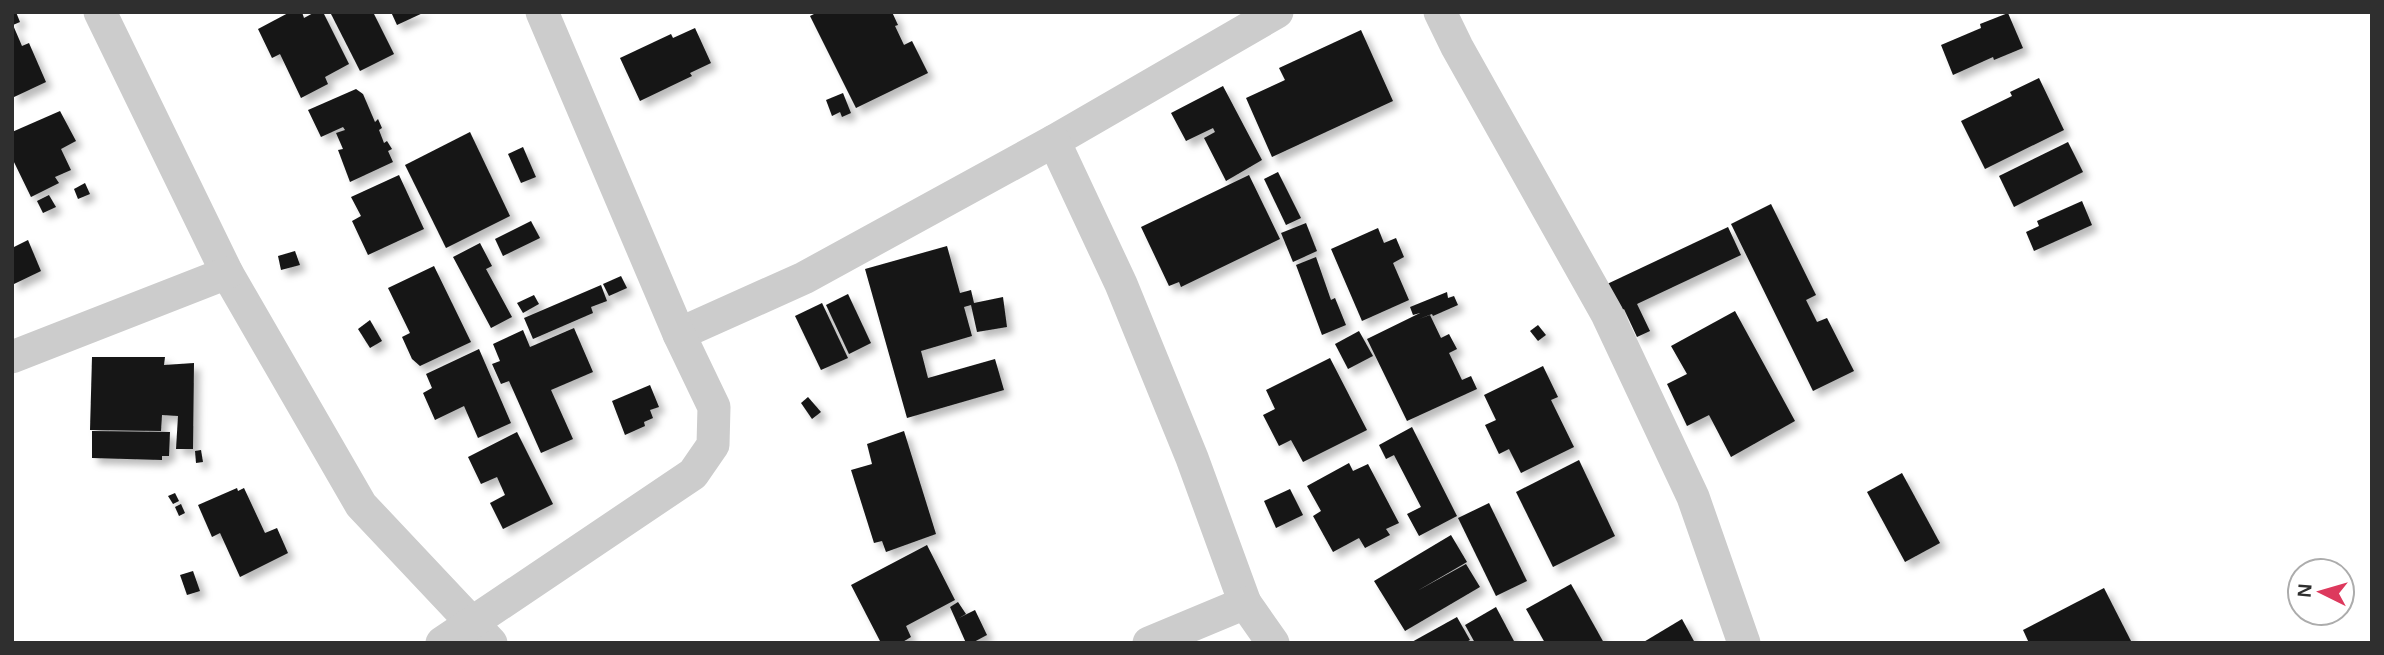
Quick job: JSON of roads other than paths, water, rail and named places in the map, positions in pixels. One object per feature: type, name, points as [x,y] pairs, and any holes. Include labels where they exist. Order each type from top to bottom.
[{"type":"street","points":[[100,12],[227,273],[361,505],[482,633]]},
{"type":"street","points":[[442,643],[482,633],[693,474],[713,445],[714,407],[678,334],[542,12]]},
{"type":"street","points":[[678,334],[804,278],[1054,141],[1277,12]]},
{"type":"street","points":[[1440,12],[1607,314],[1693,497],[1744,643]]},
{"type":"street","points":[[1054,141],[1121,284],[1192,458],[1245,603],[1273,643]]},
{"type":"street","points":[[12,357],[227,273]]},
{"type":"street","points":[[1149,643],[1245,603]]}]
